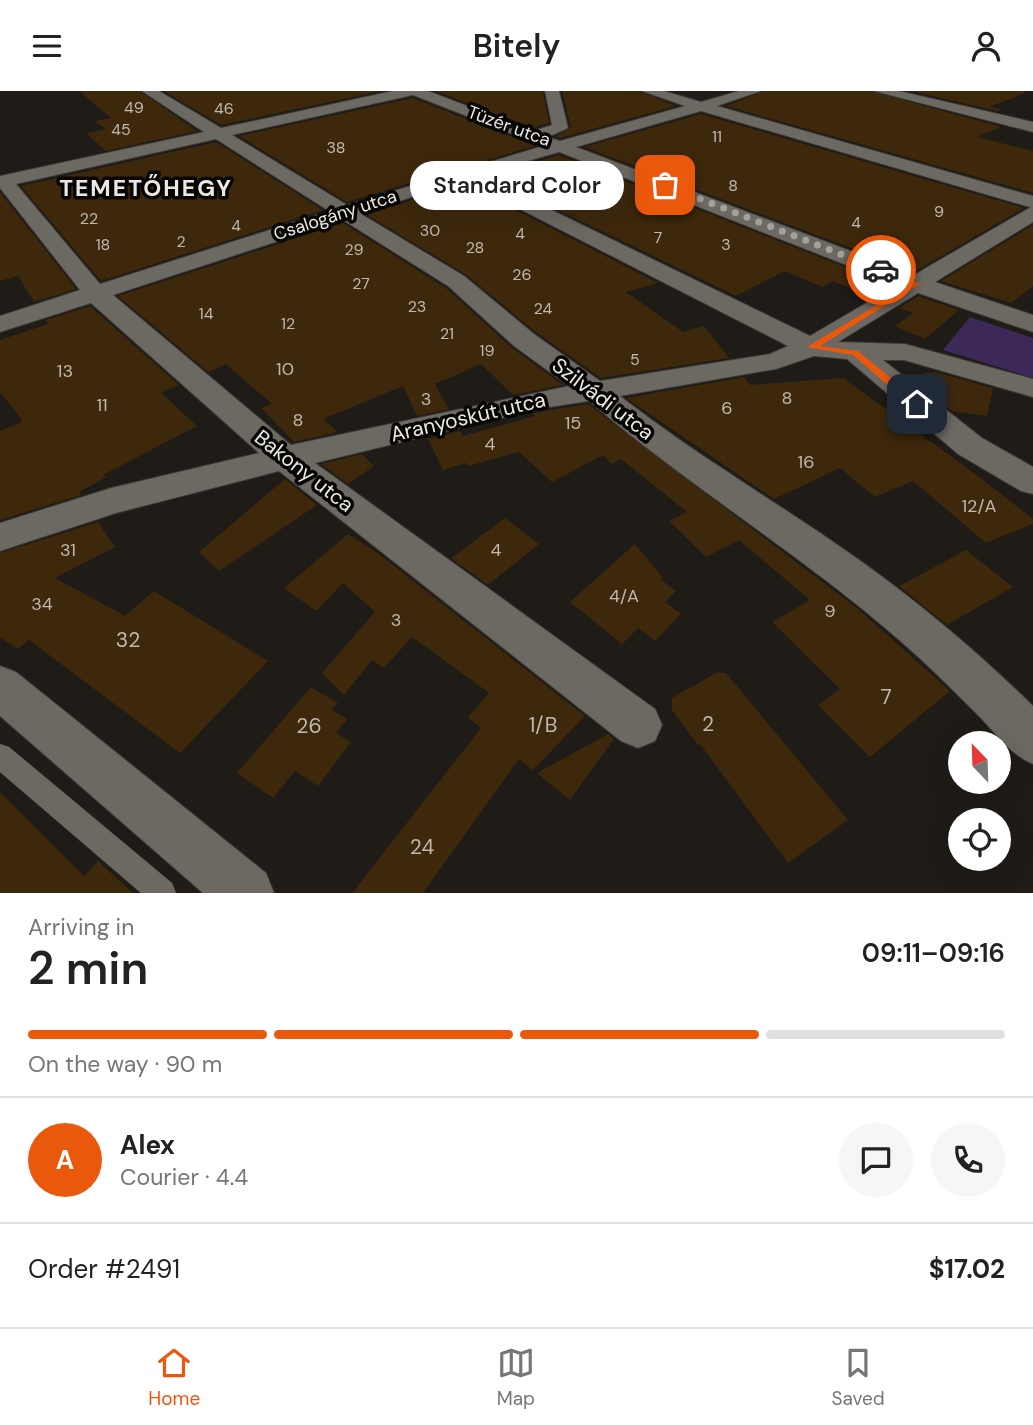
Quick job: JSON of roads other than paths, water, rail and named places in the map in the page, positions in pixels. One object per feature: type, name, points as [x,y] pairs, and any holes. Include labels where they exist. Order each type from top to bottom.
[{"type":"street","name":"Szilvádi utca","points":[[149,91],[456,281],[524,340],[692,466],[848,573],[915,627],[996,701],[1033,740]]},
{"type":"street","points":[[2,182],[414,91]]},
{"type":"street","name":"Tüzér utca","points":[[414,91],[537,135],[916,284],[1033,324]]},
{"type":"street","points":[[537,135],[560,128],[552,91]]},
{"type":"street","points":[[649,91],[1033,202]]},
{"type":"street","name":"Csalogány utca","points":[[0,324],[464,174],[754,91]]},
{"type":"street","points":[[881,91],[1033,127]]},
{"type":"street","points":[[464,174],[811,347],[855,352],[888,351],[923,356],[1033,388]]},
{"type":"street","name":"Bakony utca","points":[[2,182],[94,292],[285,458],[638,725]]},
{"type":"street","name":"Aranyoskút utca","points":[[0,537],[111,501],[285,458],[594,390],[776,361],[811,347],[1033,213]]},
{"type":"street","points":[[1007,229],[1033,237]]},
{"type":"street","points":[[855,352],[959,438],[1033,482]]},
{"type":"street","points":[[0,687],[246,893]]},
{"type":"lane","points":[[0,756],[162,893]]},
{"type":"place","name":"Standard Color","points":[[665,185]]},
{"type":"district","name":"TEMETŐHEGY","points":[[146,188]]}]
